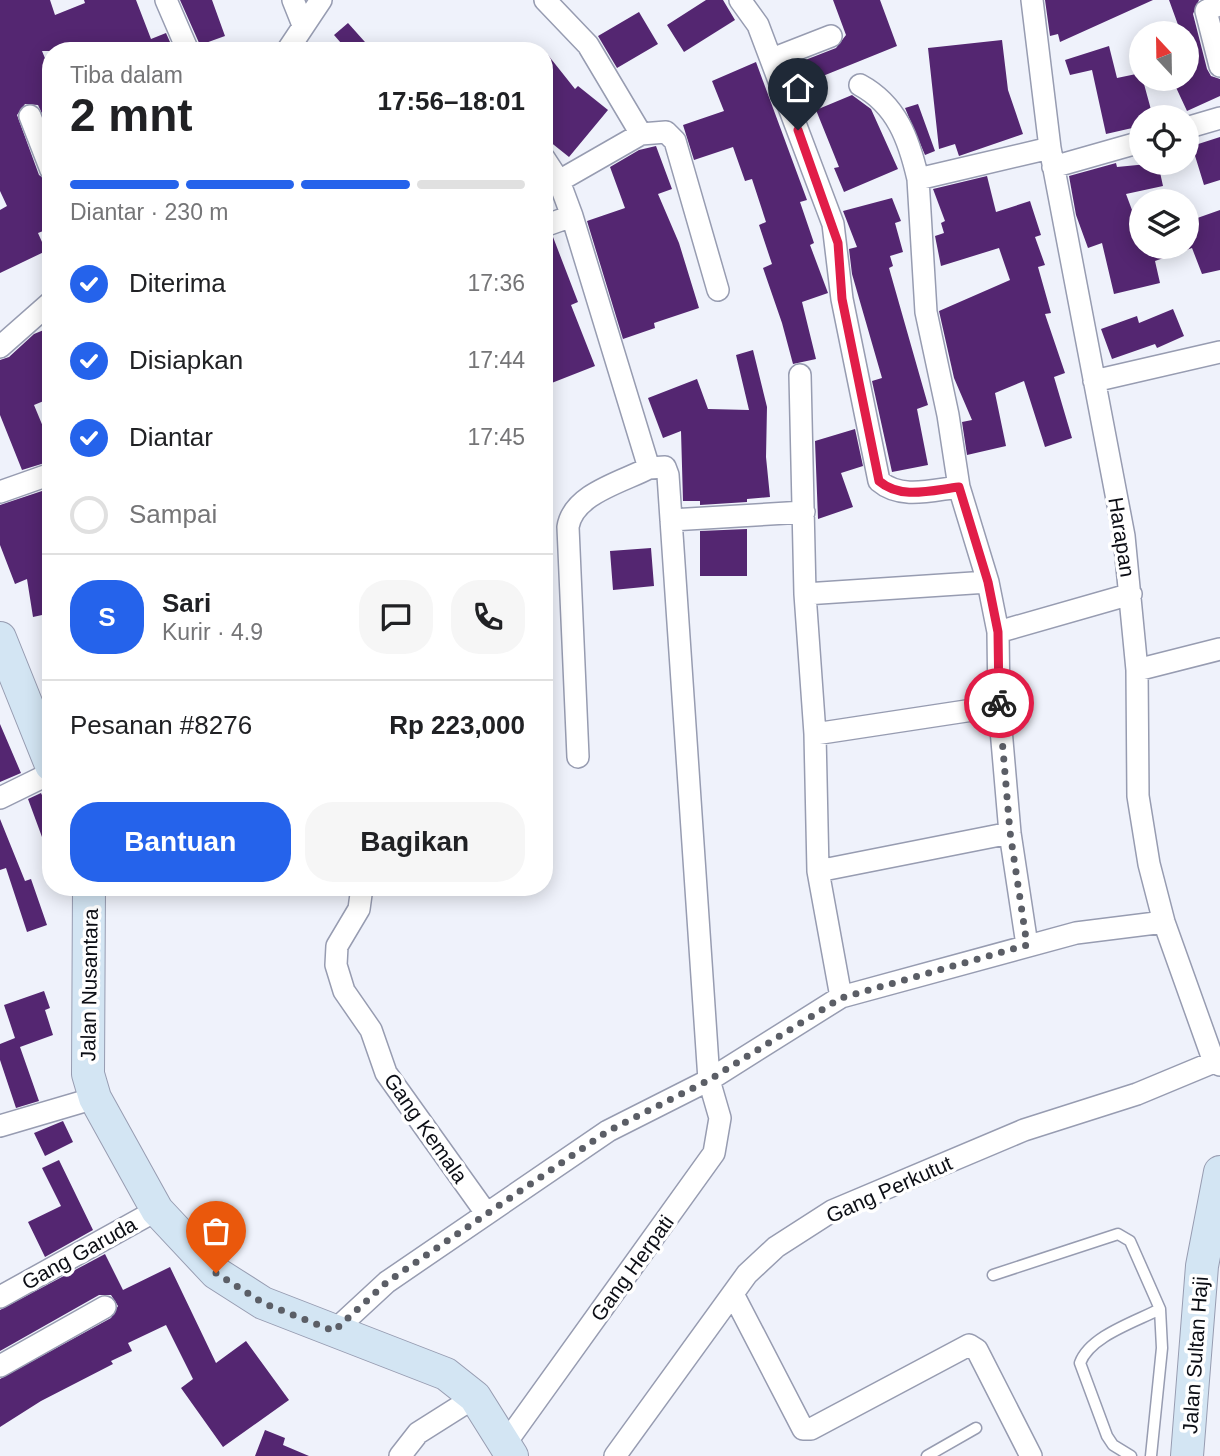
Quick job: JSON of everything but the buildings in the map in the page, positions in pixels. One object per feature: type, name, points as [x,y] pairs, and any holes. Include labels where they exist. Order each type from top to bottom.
[{"type":"street","points":[[166,0],[184,42]]},
{"type":"street","points":[[293,0],[303,25]]},
{"type":"street","points":[[293,42],[321,0]]},
{"type":"street","points":[[545,0],[588,45],[641,134]]},
{"type":"street","points":[[740,0],[758,25],[833,224],[842,299],[879,481],[890,491],[905,493],[959,487]]},
{"type":"street","name":"Harapan","points":[[1032,0],[1051,157],[1124,536],[1137,670],[1138,796],[1149,864],[1164,922],[1217,1064]]},
{"type":"street","points":[[1220,4],[1206,11],[1220,66]]},
{"type":"street","points":[[772,59],[831,36]]},
{"type":"street","points":[[860,85],[890,107],[912,156],[918,179],[926,312],[948,415],[959,487],[988,582],[998,632],[999,706],[1010,832],[1027,945]]},
{"type":"street","points":[[30,116],[42,147]]},
{"type":"street","points":[[1199,124],[1220,118]]},
{"type":"street","points":[[559,181],[641,134],[666,132],[674,141],[718,290]]},
{"type":"street","points":[[918,179],[1129,144]]},
{"type":"street","points":[[553,172],[572,216],[649,468],[579,503],[570,513],[568,527],[578,757]]},
{"type":"street","points":[[553,223],[572,216]]},
{"type":"street","points":[[0,347],[42,310]]},
{"type":"street","points":[[1094,381],[1220,352]]},
{"type":"street","points":[[800,375],[804,594],[815,734],[818,871],[841,998]]},
{"type":"street","name":"Gang Herpati","points":[[509,1450],[714,1153],[720,1118],[709,1080],[671,520],[665,467],[649,468]]},
{"type":"street","points":[[0,492],[42,477]]},
{"type":"street","points":[[671,520],[804,512]]},
{"type":"street","points":[[804,594],[988,582]]},
{"type":"street","points":[[998,632],[1131,594]]},
{"type":"street","points":[[1137,670],[1220,649]]},
{"type":"street","points":[[3,654],[42,744]]},
{"type":"street","points":[[815,734],[999,706]]},
{"type":"street","points":[[0,798],[42,777]]},
{"type":"street","points":[[818,871],[1010,832]]},
{"type":"street","name":"Jalan Nusantara","points":[[89,896],[86,1042],[88,1074],[95,1098],[157,1210],[216,1273],[263,1303],[446,1374],[475,1397],[509,1450]]},
{"type":"street","name":"Gang Kemala","points":[[361,896],[359,909],[337,946],[336,965],[344,991],[371,1030],[386,1073],[486,1213]]},
{"type":"street","points":[[334,1331],[387,1282],[608,1131],[709,1080],[841,998],[1076,933],[1164,922]]},
{"type":"street","name":"Gang Perkutut","points":[[615,1456],[747,1274],[776,1247],[832,1211],[1024,1130],[1137,1094],[1217,1064]]},
{"type":"street","points":[[0,1126],[95,1098]]},
{"type":"street","name":"Jalan Sultan Haji","points":[[1187,1456],[1202,1266],[1220,1172]]},
{"type":"street","name":"Gang Garuda","points":[[0,1297],[157,1210]]},
{"type":"street","points":[[733,1294],[803,1429],[811,1429],[969,1345],[977,1350],[1031,1456]]},
{"type":"street","points":[[0,1366],[105,1307]]},
{"type":"street","points":[[400,1456],[418,1433],[475,1397]]},
{"type":"lane","points":[[993,1275],[1118,1234],[1130,1241],[1160,1309],[1161,1348],[1151,1456]]},
{"type":"lane","points":[[1131,1456],[1113,1445],[1107,1436],[1080,1363],[1083,1352],[1094,1344],[1160,1309]]},
{"type":"lane","points":[[927,1456],[976,1429]]},
{"type":"way so far","points":[[216,1273],[263,1303],[334,1331],[387,1282],[608,1131],[709,1080],[841,998],[1027,945],[1010,832],[999,703]]},
{"type":"route","points":[[798,130],[838,243],[842,299],[879,481],[890,491],[905,493],[959,487],[988,582],[998,632],[999,703]]}]
